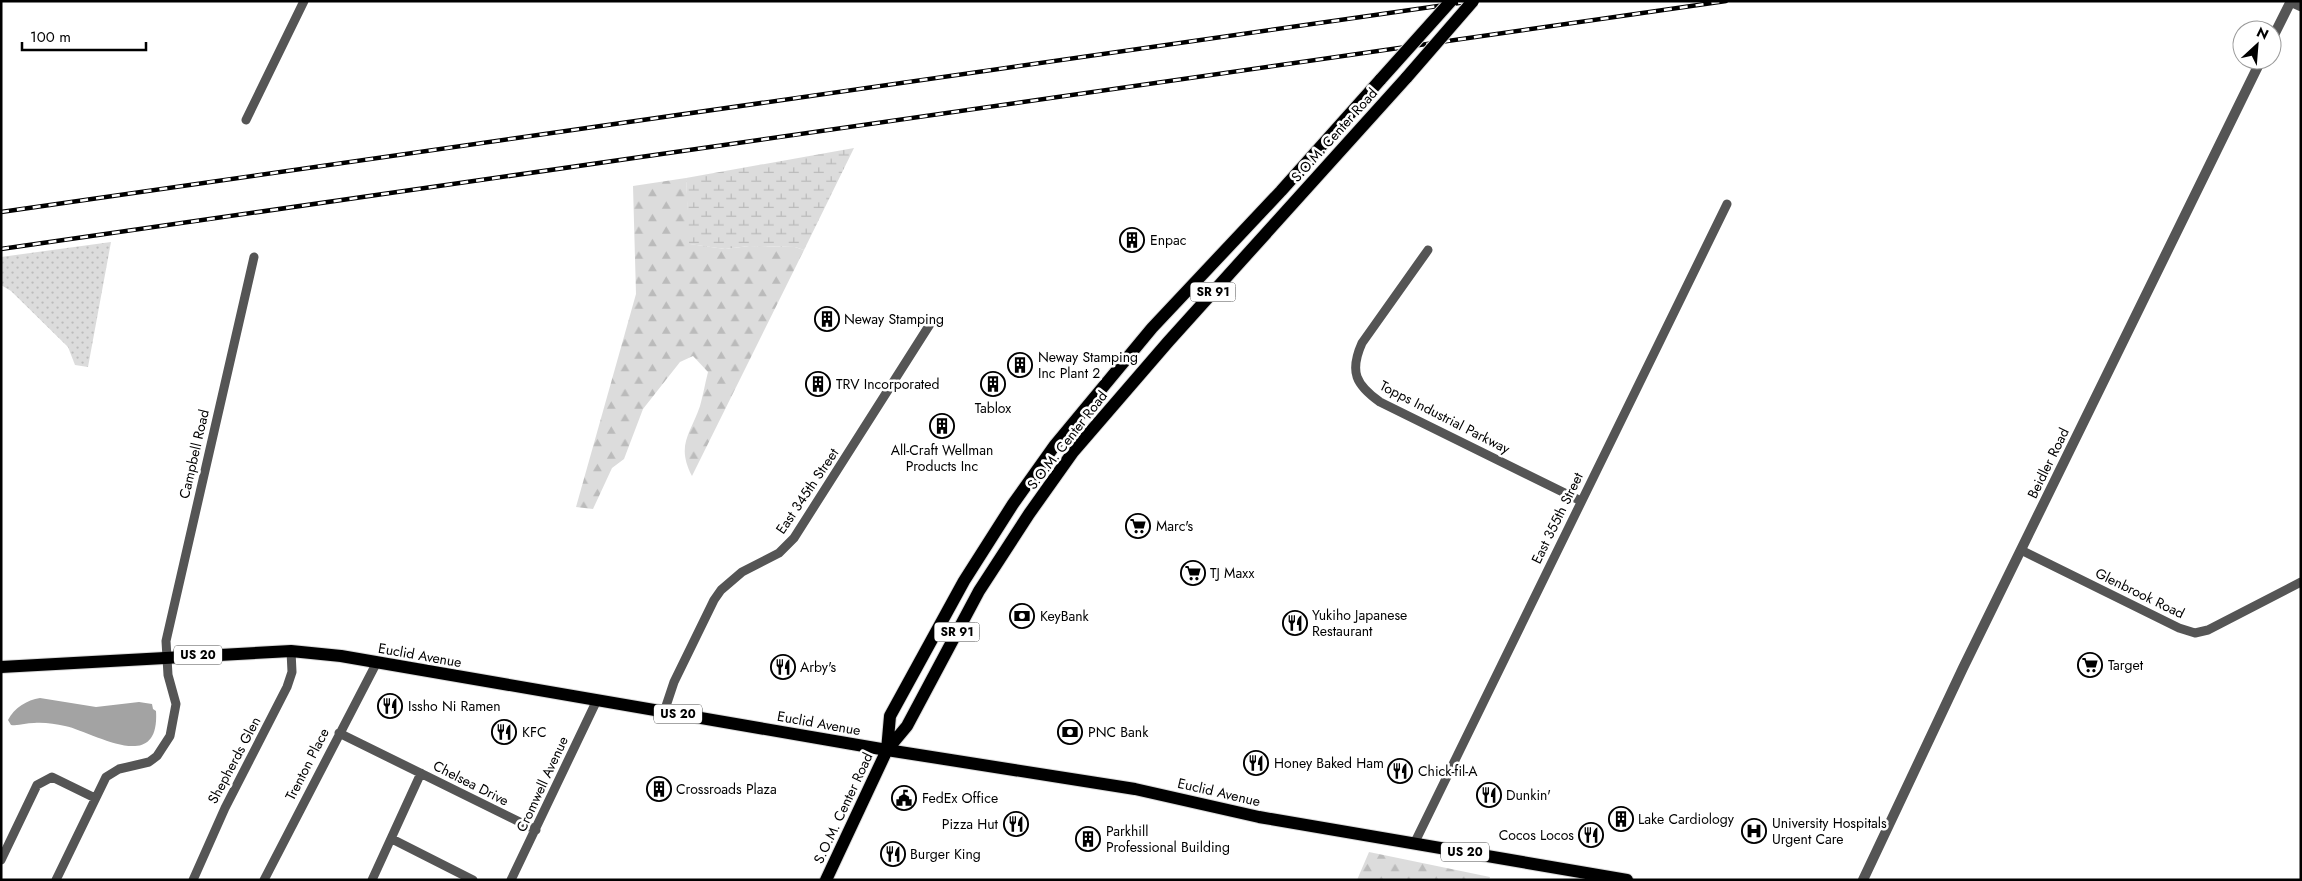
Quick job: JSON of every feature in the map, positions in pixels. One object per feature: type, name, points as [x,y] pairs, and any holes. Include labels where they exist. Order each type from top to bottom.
[{"type":"main road","name":"S.O.M. Center Road","points":[[888,750],[890,716],[964,581],[1018,497],[1055,445],[1152,328],[1281,190],[1451,1]]},
{"type":"main road","name":"S.O.M. Center Road","points":[[826,880],[888,750],[907,726],[978,591],[1028,514],[1073,452],[1168,342],[1473,1]]},
{"type":"main road","name":"Euclid Avenue","points":[[1,667],[291,651],[340,656],[888,750],[1135,789],[1256,816],[1627,880]]},
{"type":"street","points":[[246,120],[304,1]]},
{"type":"street","points":[[2281,20],[2290,2],[2301,7]]},
{"type":"street","name":"Beidler Road","points":[[1863,880],[1958,676],[2256,70]]},
{"type":"street","name":"East 355th Street","points":[[1414,844],[1727,204]]},
{"type":"street","name":"Topps Industrial Parkway","points":[[1428,250],[1362,343],[1356,356],[1355,370],[1358,381],[1367,392],[1380,402],[1581,501]]},
{"type":"street","name":"Campbell Road","points":[[56,880],[106,776],[119,769],[149,762],[157,756],[167,741],[175,719],[176,704],[168,675],[166,641],[254,258]]},
{"type":"street","name":"East 345th Street","points":[[664,712],[674,682],[714,600],[729,582],[779,552],[794,538],[932,322]]},
{"type":"street","name":"Glenbrook Road","points":[[2021,550],[2178,628],[2195,633],[2208,630],[2301,582]]},
{"type":"street","name":"Shepherds Glen","points":[[193,880],[225,808],[286,687],[292,672],[291,651]]},
{"type":"street","name":"Trenton Place","points":[[264,880],[376,662]]},
{"type":"street","name":"Cromwell Avenue","points":[[511,880],[597,700]]},
{"type":"street","name":"Chelsea Drive","points":[[339,733],[536,830]]},
{"type":"street","name":"Chelsea Drive","points":[[372,880],[421,773]]},
{"type":"street","points":[[1,860],[37,785],[44,780],[52,777],[96,798]]},
{"type":"street","points":[[392,839],[473,880]]},
{"type":"green space","points":[[854,148],[804,250],[795,247],[749,246],[725,249],[689,244],[686,178]]},
{"type":"green space","points":[[686,178],[690,244],[725,249],[749,246],[795,247],[804,250],[692,476],[685,456],[686,440],[700,406],[708,372],[693,356],[680,362],[643,409],[624,459],[612,468],[593,509],[576,507],[636,294],[633,186]]},
{"type":"green space","points":[[111,242],[88,367],[75,365],[68,347],[11,291],[1,285],[1,257]]},
{"type":"green space","points":[[1369,852],[1490,877],[1489,880],[1357,880]]},
{"type":"shaded area","points":[[40,698],[96,707],[139,702],[152,704],[153,709],[156,711],[154,731],[148,742],[137,746],[108,741],[65,726],[46,723],[11,725],[8,720],[17,708]]},
{"type":"railway","points":[[1,212],[1473,1]]},
{"type":"railway","points":[[1,249],[1726,1]]},
{"type":"place","name":"Enpac","points":[[1132,240]]},
{"type":"place","name":"Neway Stamping","points":[[827,319]]},
{"type":"place","name":"Neway Stamping Inc Plant 2","points":[[1020,365]]},
{"type":"place","name":"TRV Incorporated","points":[[818,384]]},
{"type":"place","name":"Tablox","points":[[993,384]]},
{"type":"place","name":"All-Craft Wellman Products Inc","points":[[942,426]]},
{"type":"place","name":"Marc's","points":[[1138,526]]},
{"type":"place","name":"TJ Maxx","points":[[1193,573]]},
{"type":"place","name":"KeyBank","points":[[1022,616]]},
{"type":"place","name":"Yukiho Japanese Restaurant","points":[[1295,623]]},
{"type":"place","name":"Target","points":[[2090,665]]},
{"type":"place","name":"Arby's","points":[[783,667]]},
{"type":"place","name":"Issho Ni Ramen","points":[[390,706]]},
{"type":"place","name":"KFC","points":[[504,732]]},
{"type":"place","name":"PNC Bank","points":[[1070,732]]},
{"type":"place","name":"Honey Baked Ham","points":[[1256,763]]},
{"type":"place","name":"Chick-fil-A","points":[[1400,771]]},
{"type":"place","name":"Crossroads Plaza","points":[[659,789]]},
{"type":"place","name":"Dunkin'","points":[[1489,795]]},
{"type":"place","name":"FedEx Office","points":[[904,798]]},
{"type":"place","name":"Lake Cardiology","points":[[1621,819]]},
{"type":"place","name":"Pizza Hut","points":[[1016,824]]},
{"type":"place","name":"University Hospitals Urgent Care","points":[[1754,831]]},
{"type":"place","name":"Cocos Locos","points":[[1591,835]]},
{"type":"place","name":"Parkhill Professional Building","points":[[1088,839]]},
{"type":"place","name":"Burger King","points":[[893,854]]}]
